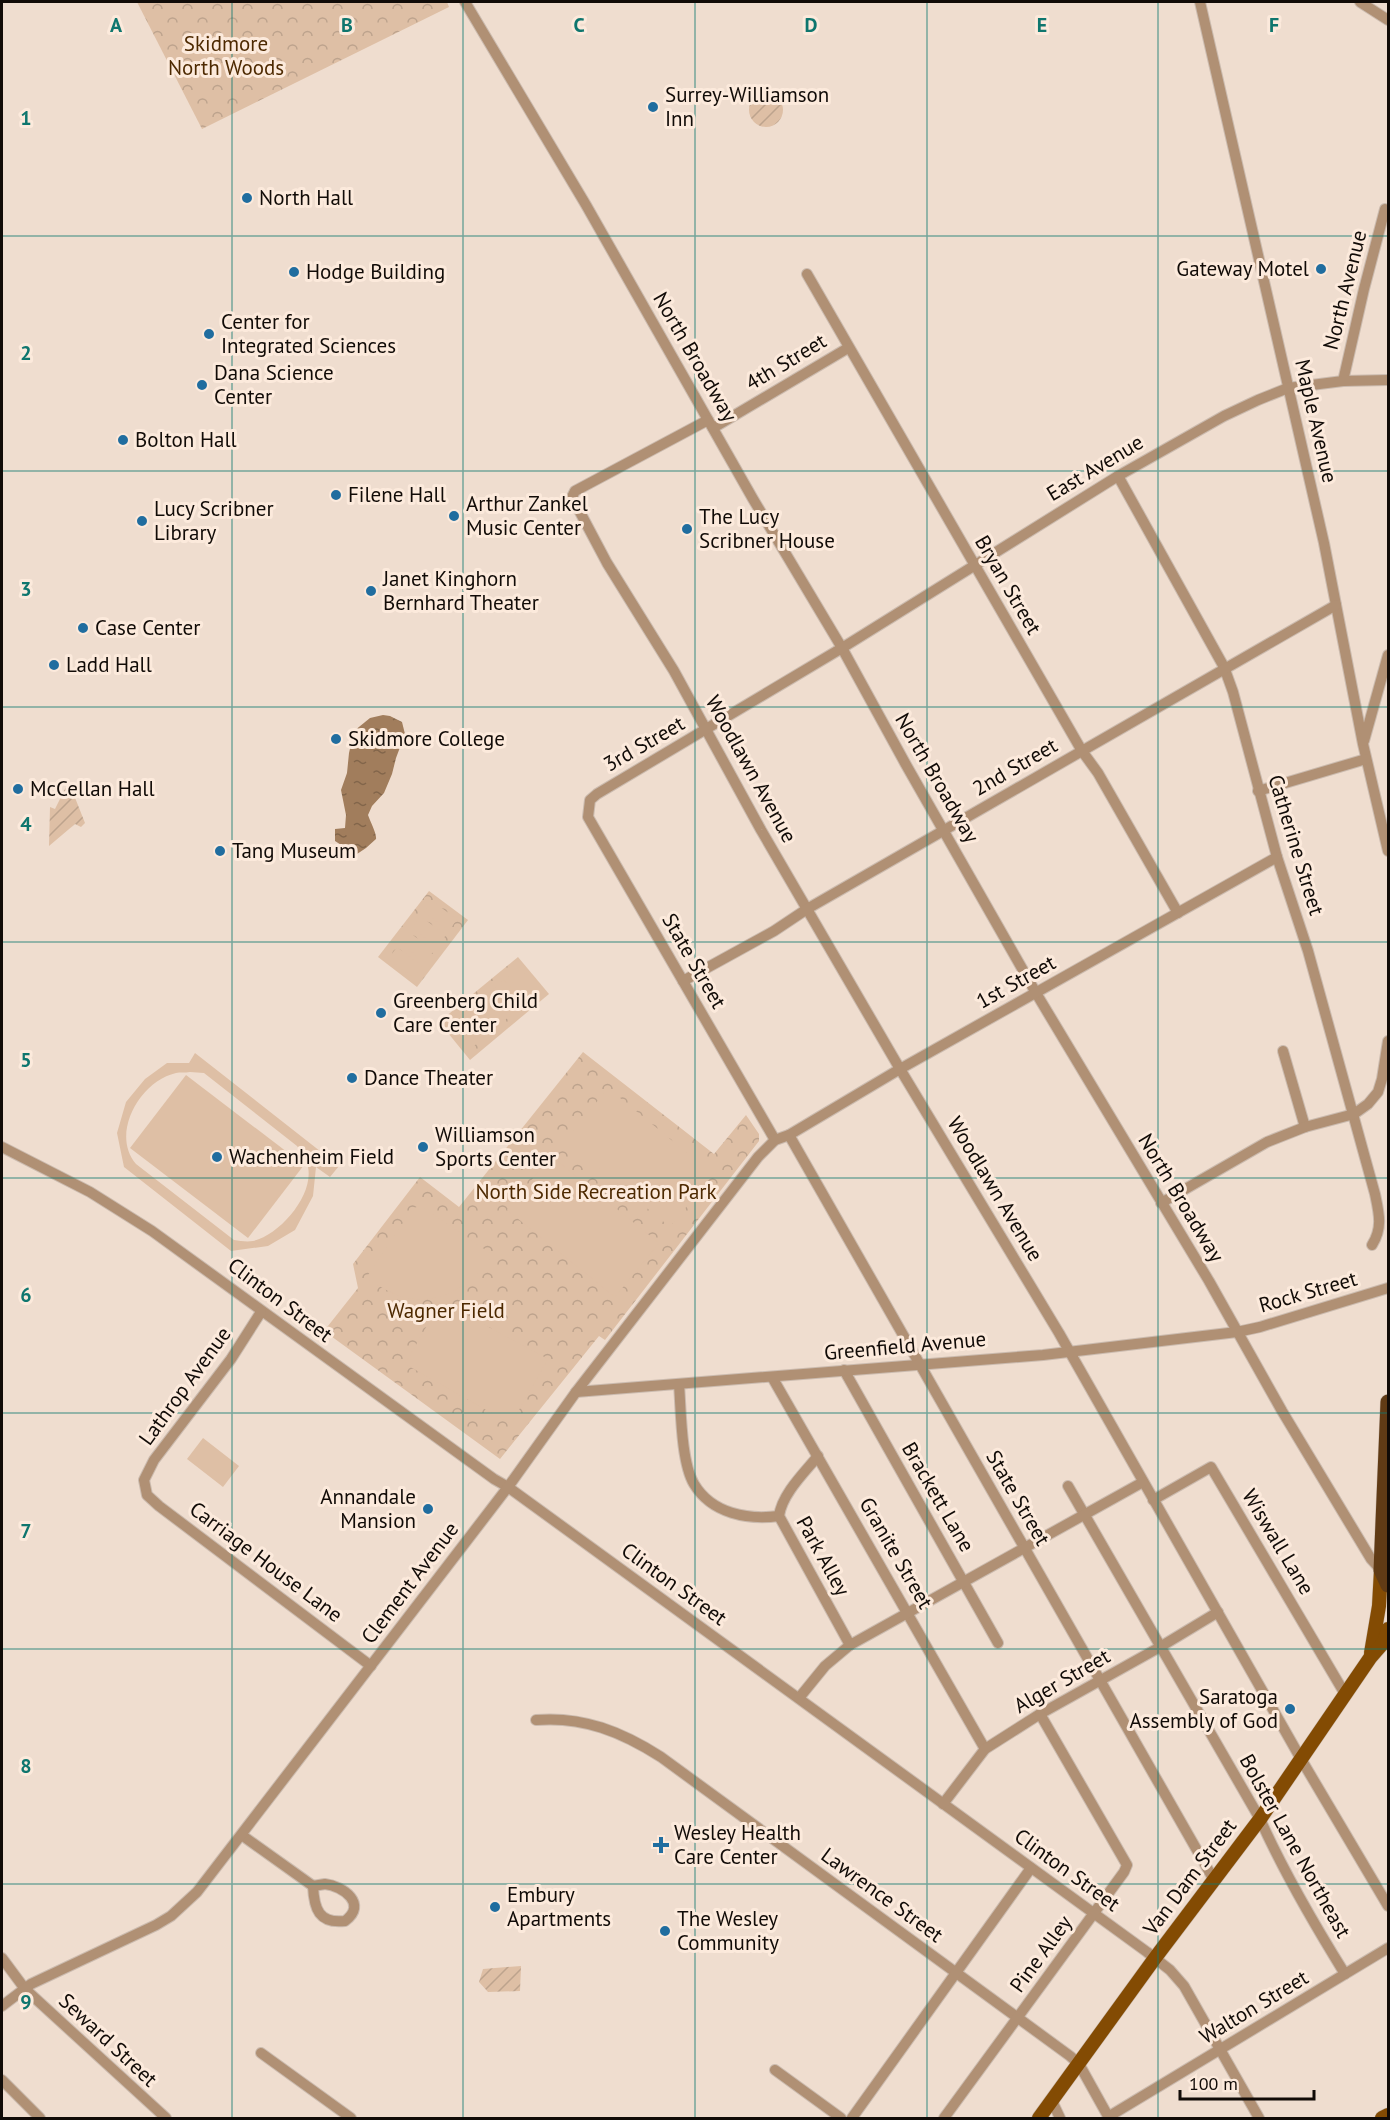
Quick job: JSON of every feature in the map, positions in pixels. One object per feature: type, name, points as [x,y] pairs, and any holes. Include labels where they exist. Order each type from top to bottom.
[{"type":"highway","points":[[1389,1402],[1381,1570],[1389,1586]]},
{"type":"main road","name":"Van Dam Street","points":[[1370,1658],[1379,1606],[1381,1570]]},
{"type":"main road","name":"Van Dam Street","points":[[1039,2118],[1155,1958],[1260,1819],[1370,1658],[1384,1642],[1389,1629]]},
{"type":"main road","points":[[1382,2118],[1389,2115]]},
{"type":"street","name":"North Broadway","points":[[465,2],[586,205],[710,424],[842,648],[1036,993],[1282,1411],[1371,1559],[1381,1570]]},
{"type":"street","name":"Maple Avenue","points":[[1200,2],[1336,605],[1366,759],[1389,851]]},
{"type":"street","points":[[1360,2],[1389,20]]},
{"type":"street","name":"North Avenue","points":[[1343,381],[1385,209]]},
{"type":"street","name":"Bryan Street","points":[[807,274],[974,566],[1082,751],[1098,773],[1178,914]]},
{"type":"street","name":"4th Street","points":[[575,491],[710,424],[848,348]]},
{"type":"street","name":"East Avenue","points":[[842,648],[1118,476],[1224,416],[1288,388],[1343,381],[1389,380]]},
{"type":"street","name":"Catherine Street","points":[[1118,476],[1224,667],[1233,692],[1258,791],[1308,951],[1354,1114],[1380,1218],[1378,1235],[1372,1245]]},
{"type":"street","name":"Woodlawn Avenue","points":[[575,491],[572,497],[607,563],[674,671],[761,830],[1069,1352],[1301,1759],[1389,1906]]},
{"type":"street","name":"2nd Street","points":[[683,981],[774,931],[807,909],[1224,667],[1336,605]]},
{"type":"street","name":"3rd Street","points":[[590,800],[842,648]]},
{"type":"street","points":[[1363,744],[1389,655]]},
{"type":"street","points":[[1258,791],[1366,759]]},
{"type":"street","name":"State Street","points":[[590,800],[588,817],[775,1140]]},
{"type":"street","name":"1st Street","points":[[775,1140],[789,1135],[900,1069],[1277,857]]},
{"type":"street","points":[[1161,1203],[1267,1142],[1305,1127],[1354,1114],[1368,1104],[1377,1092],[1386,1065],[1389,1041]]},
{"type":"street","points":[[1283,1051],[1305,1127]]},
{"type":"street","name":"State Street","points":[[789,1135],[1214,1880]]},
{"type":"street","name":"Clement Avenue","points":[[2,2006],[31,1984],[156,1925],[171,1916],[197,1892],[243,1836],[508,1487],[576,1392],[758,1157],[775,1140]]},
{"type":"street","name":"Clinton Street","points":[[2,1147],[90,1192],[152,1231],[1155,1958],[1184,1986],[1259,2118]]},
{"type":"street","name":"Rock Street","points":[[1237,1332],[1293,1318],[1389,1288]]},
{"type":"street","name":"Lathrop Avenue","points":[[145,1484],[144,1480],[154,1460],[231,1359],[261,1312]]},
{"type":"street","name":"Greenfield Avenue","points":[[576,1392],[1069,1352],[1237,1332]]},
{"type":"street","name":"Brackett Lane","points":[[843,1370],[998,1643]]},
{"type":"street","name":"Granite Street","points":[[772,1377],[985,1749]]},
{"type":"street","points":[[679,1384],[687,1464],[694,1484],[709,1500],[726,1512],[745,1517],[779,1516]]},
{"type":"street","name":"Park Alley","points":[[818,1456],[793,1488],[780,1508],[779,1516],[850,1645]]},
{"type":"street","name":"Wiswall Lane","points":[[1153,1500],[1211,1467],[1345,1694]]},
{"type":"street","points":[[799,1698],[825,1666],[850,1645],[1143,1482]]},
{"type":"street","name":"Carriage House Lane","points":[[145,1484],[147,1495],[159,1506],[371,1666]]},
{"type":"street","name":"Bolster Lane Northeast","points":[[1068,1486],[1260,1819],[1307,1913],[1345,1974]]},
{"type":"street","name":"Alger Street","points":[[943,1804],[985,1749],[1040,1714],[1218,1612]]},
{"type":"street","name":"Pine Alley","points":[[944,2118],[1095,1914],[1127,1865],[1040,1714]]},
{"type":"street","name":"Lawrence Street","points":[[536,1720],[564,1719],[606,1728],[644,1746],[698,1783],[955,1973],[1019,2017],[1079,2064],[1109,2118]]},
{"type":"street","points":[[243,1836],[313,1886]]},
{"type":"street","points":[[852,2118],[1031,1868]]},
{"type":"street","name":"Walton Street","points":[[1109,2118],[1389,1948]]},
{"type":"street","name":"Seward Street","points":[[2,1958],[25,1989],[165,2118]]},
{"type":"street","points":[[261,2054],[351,2118]]},
{"type":"street","points":[[775,2070],[841,2118]]},
{"type":"street","points":[[2,2080],[40,2118]]},
{"type":"street","points":[[1052,2101],[1060,2118]]},
{"type":"green space","name":"Skidmore North Woods","points":[[137,2],[447,2],[449,7],[202,129]]},
{"type":"green space","points":[[766,93],[778,98],[783,110],[778,122],[766,127],[754,122],[749,110],[754,98]]},
{"type":"green space","points":[[67,785],[70,785],[85,823],[81,827],[75,824],[49,846],[50,807],[55,809]]},
{"type":"green space","points":[[429,891],[468,920],[417,987],[378,957]]},
{"type":"green space","points":[[432,901],[457,919],[449,931],[424,912]]},
{"type":"green space","points":[[420,916],[446,935],[437,947],[412,928]]},
{"type":"green space","points":[[409,932],[434,951],[425,962],[400,943]]},
{"type":"green space","points":[[397,947],[422,966],[414,978],[388,959]]},
{"type":"green space","points":[[518,957],[549,994],[470,1060],[439,1022]]},
{"type":"green space","points":[[519,967],[540,992],[528,1001],[508,977]]},
{"type":"green space","points":[[504,980],[525,1004],[513,1013],[493,989]]},
{"type":"green space","points":[[489,992],[510,1016],[498,1026],[478,1001]]},
{"type":"green space","points":[[474,1005],[495,1029],[483,1038],[463,1014]]},
{"type":"green space","points":[[459,1017],[480,1041],[468,1051],[448,1026]]},
{"type":"green space","points":[[583,1052],[714,1154],[746,1115],[759,1134],[759,1141],[605,1340],[599,1336],[500,1459],[324,1331],[358,1288],[353,1264],[420,1177],[459,1207]]},
{"type":"green space","points":[[195,1053],[339,1166],[330,1177],[316,1167],[313,1196],[295,1230],[268,1246],[231,1251],[124,1167],[117,1133],[126,1102],[145,1079],[167,1063],[189,1063]],"holes":[[[176,1073],[204,1073],[297,1146],[308,1167],[306,1190],[293,1212],[274,1231],[253,1241],[234,1240],[136,1164],[129,1152],[126,1138],[128,1124],[133,1110],[151,1086]]]},
{"type":"green space","name":"Wachenheim Field","points":[[186,1075],[304,1165],[248,1238],[130,1148]]},
{"type":"green space","points":[[608,1088],[713,1174],[670,1227],[565,1141]]},
{"type":"green space","points":[[551,1156],[659,1243],[615,1297],[507,1210]]},
{"type":"green space","points":[[421,1206],[493,1255],[485,1266],[465,1284],[454,1291],[430,1299],[403,1297],[366,1278],[413,1208]]},
{"type":"green space","name":"Wagner Field","points":[[441,1301],[548,1359],[511,1424],[405,1364]]},
{"type":"green space","points":[[203,1438],[239,1466],[223,1487],[187,1459]]},
{"type":"green space","points":[[521,1966],[520,1991],[488,1992],[479,1982],[483,1969]]},
{"type":"water","points":[[383,715],[402,722],[405,734],[384,793],[372,806],[368,815],[376,839],[357,854],[335,841],[335,829],[345,828],[346,815],[341,790],[347,773],[354,731],[370,718]]},
{"type":"place","name":"Surrey-Williamson Inn","points":[[653,107]]},
{"type":"place","name":"North Hall","points":[[247,198]]},
{"type":"place","name":"Gateway Motel","points":[[1321,269]]},
{"type":"place","name":"Hodge Building","points":[[294,272]]},
{"type":"place","name":"Center for Integrated Sciences","points":[[209,334]]},
{"type":"place","name":"Dana Science Center","points":[[202,385]]},
{"type":"place","name":"Bolton Hall","points":[[123,440]]},
{"type":"place","name":"Filene Hall","points":[[336,495]]},
{"type":"place","name":"Arthur Zankel Music Center","points":[[454,516]]},
{"type":"place","name":"Lucy Scribner Library","points":[[142,521]]},
{"type":"place","name":"The Lucy Scribner House","points":[[687,529]]},
{"type":"place","name":"Janet Kinghorn Bernhard Theater","points":[[371,591]]},
{"type":"place","name":"Case Center","points":[[83,628]]},
{"type":"place","name":"Ladd Hall","points":[[54,665]]},
{"type":"place","name":"Skidmore College","points":[[336,739]]},
{"type":"place","name":"McCellan Hall","points":[[18,789]]},
{"type":"place","name":"Tang Museum","points":[[220,851]]},
{"type":"place","name":"Greenberg Child Care Center","points":[[381,1013]]},
{"type":"place","name":"Dance Theater","points":[[352,1078]]},
{"type":"place","name":"Williamson Sports Center","points":[[423,1147]]},
{"type":"place","name":"Wachenheim Field","points":[[217,1157]]},
{"type":"place","name":"Annandale Mansion","points":[[428,1509]]},
{"type":"place","name":"Saratoga Assembly of God","points":[[1290,1709]]},
{"type":"place","name":"Wesley Health Care Center","points":[[661,1845]]},
{"type":"place","name":"Embury Apartments","points":[[495,1907]]},
{"type":"place","name":"The Wesley Community","points":[[665,1931]]},
{"type":"park label","name":"North Side Recreation Park","points":[[596,1192]]}]
